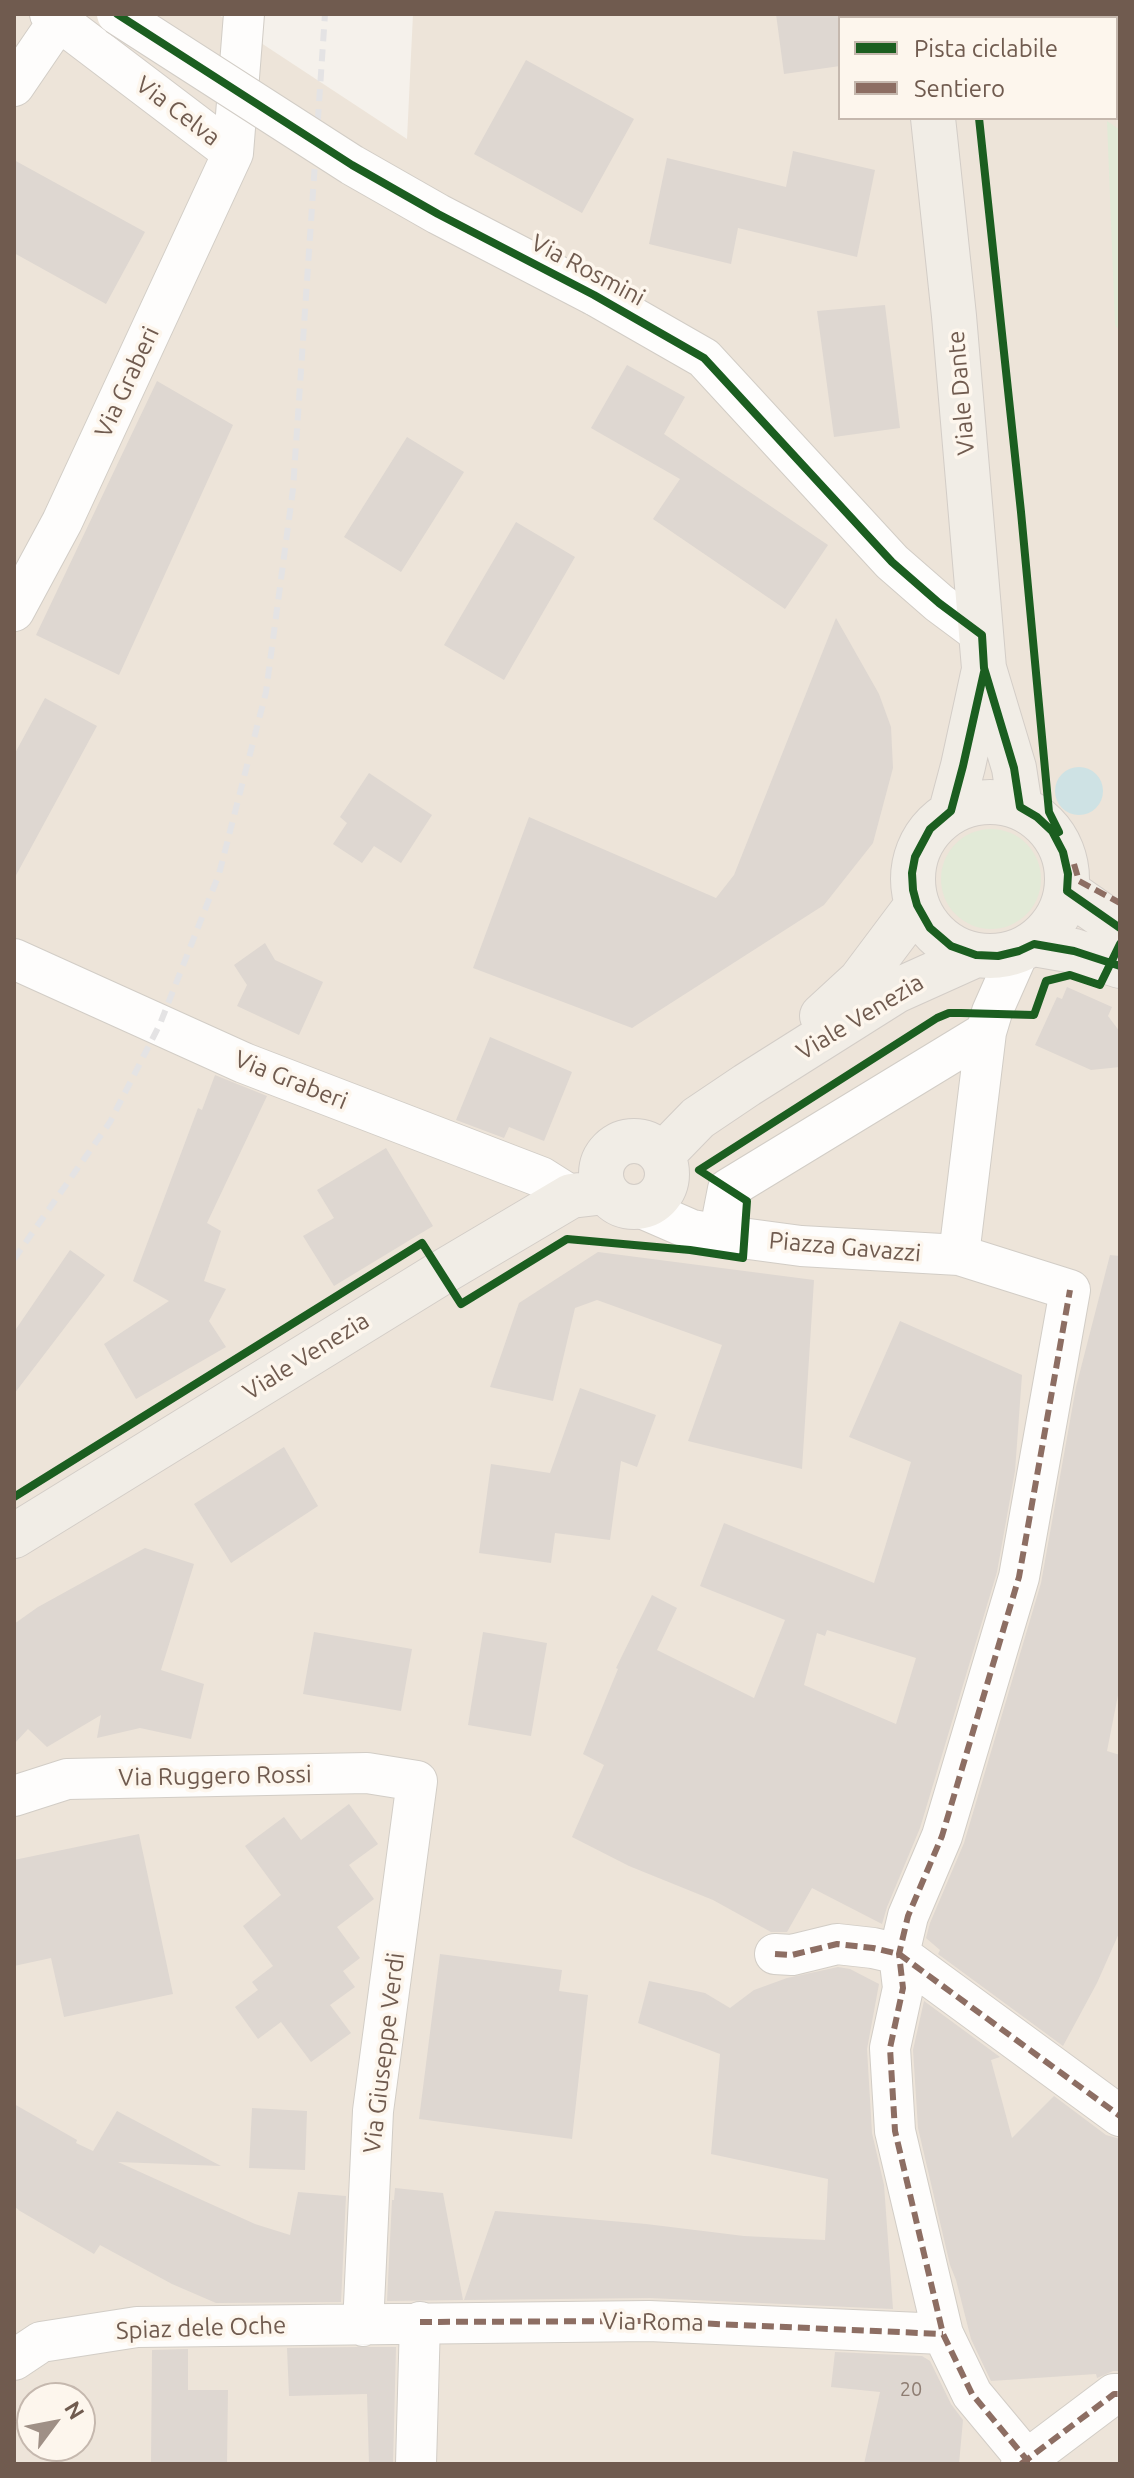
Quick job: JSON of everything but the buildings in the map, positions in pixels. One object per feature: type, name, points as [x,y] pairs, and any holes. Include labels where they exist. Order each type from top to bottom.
[{"type":"main road","name":"Viale Dante","points":[[933,120],[983,651],[1014,768],[1020,807]]},
{"type":"main road","name":"Viale Dante","points":[[951,811],[963,766],[983,651]]},
{"type":"main road","points":[[1026,948],[1053,925],[1067,891],[1068,874],[1063,852],[1052,831],[1020,807],[993,801],[971,803],[951,811],[930,829],[915,857],[913,882],[917,905],[930,928],[951,946],[976,955],[998,956],[1026,948],[1074,951],[1120,966]]},
{"type":"main road","points":[[1067,891],[1120,928]]},
{"type":"main road","name":"Viale Venezia","points":[[747,1085],[860,981],[917,905]]},
{"type":"main road","name":"Viale Venezia","points":[[14,1536],[441,1273],[605,1198],[650,1204],[665,1187],[667,1176],[662,1155],[698,1118],[896,991],[976,955]]},
{"type":"main road","points":[[605,1198],[601,1169],[611,1149],[621,1143],[643,1142],[662,1155]]},
{"type":"street","name":"Via Rosmini","points":[[117,14],[352,165],[704,358],[892,562],[939,603],[983,651]]},
{"type":"street","name":"Via Celva","points":[[233,153],[244,14]]},
{"type":"street","name":"Via Celva","points":[[55,17],[233,153]]},
{"type":"street","points":[[14,86],[55,17]]},
{"type":"street","name":"Via Graberi","points":[[15,608],[62,522],[233,153]]},
{"type":"street","points":[[959,1255],[986,1032],[992,1012],[1026,948]]},
{"type":"street","name":"Via Graberi","points":[[14,959],[244,1063],[541,1177],[605,1198]]},
{"type":"street","points":[[719,1235],[728,1189],[986,1032]]},
{"type":"street","name":"Piazza Gavazzi","points":[[605,1198],[692,1230],[801,1246],[959,1255],[1070,1290],[1019,1577],[942,1836],[908,1916],[899,1954]]},
{"type":"street","name":"Via Ruggero Rossi","points":[[14,1796],[67,1779],[367,1773],[417,1781]]},
{"type":"street","name":"Via Giuseppe Verdi","points":[[363,2326],[373,2111],[417,1781]]},
{"type":"street","points":[[775,1954],[792,1955],[837,1944],[899,1954],[1120,2116]]},
{"type":"street","points":[[899,1954],[903,1988],[890,2048],[895,2131],[943,2334],[972,2394],[1026,2463],[1117,2394]]},
{"type":"street","name":"Via Roma","points":[[363,2326],[420,2322],[649,2321],[943,2334]]},
{"type":"street","points":[[416,2464],[420,2322]]},
{"type":"street","name":"Spiaz dele Oche","points":[[23,2345],[137,2327],[250,2324],[363,2326]]},
{"type":"shaded area","points":[[14,14],[217,14],[407,139],[413,14],[1120,14],[1120,2464],[14,2464]]},
{"type":"shaded area","points":[[1079,767],[1096,774],[1103,791],[1096,808],[1079,815],[1062,808],[1055,791],[1062,774]]},
{"type":"green space","points":[[1107,121],[1120,130],[1120,331],[1115,325]]},
{"type":"green space","points":[[991,829],[1010,833],[1026,844],[1037,860],[1041,879],[1037,898],[1026,914],[1010,925],[991,929],[972,925],[956,914],[945,898],[941,879],[945,860],[956,844],[972,833]]},
{"type":"railway","points":[[14,1259],[110,1122],[160,1024],[219,874],[266,692],[293,489],[325,14]]},
{"type":"marked path","points":[[1074,864],[1079,881],[1120,903]]},
{"type":"marked path","points":[[1027,2464],[1027,2460],[972,2394],[943,2334],[895,2131],[890,2048],[903,1988],[899,1954],[908,1916],[942,1836],[1019,1577],[1070,1290]]},
{"type":"marked path","points":[[775,1954],[792,1955],[837,1944],[899,1954],[1120,2116]]},
{"type":"marked path","points":[[420,2322],[649,2321],[943,2334]]},
{"type":"marked path","points":[[1021,2464],[1114,2394],[1120,2394]]},
{"type":"cycle path","points":[[117,14],[352,165],[704,358],[892,562],[982,635],[984,668],[1014,768],[1020,807],[1052,831],[1063,852],[1068,874],[1067,891],[1120,928]]},
{"type":"cycle path","points":[[979,120],[1049,812],[1059,832]]},
{"type":"cycle path","points":[[984,672],[951,811],[930,829],[915,857],[912,873],[917,905],[930,928],[951,946],[976,955],[998,956],[1034,944],[1074,951],[1120,966]]},
{"type":"cycle path","points":[[14,1497],[422,1243],[461,1304],[567,1239],[743,1258],[747,1201],[699,1170],[937,1018],[949,1013],[1034,1015],[1046,981],[1070,975],[1100,985],[1120,944]]}]
